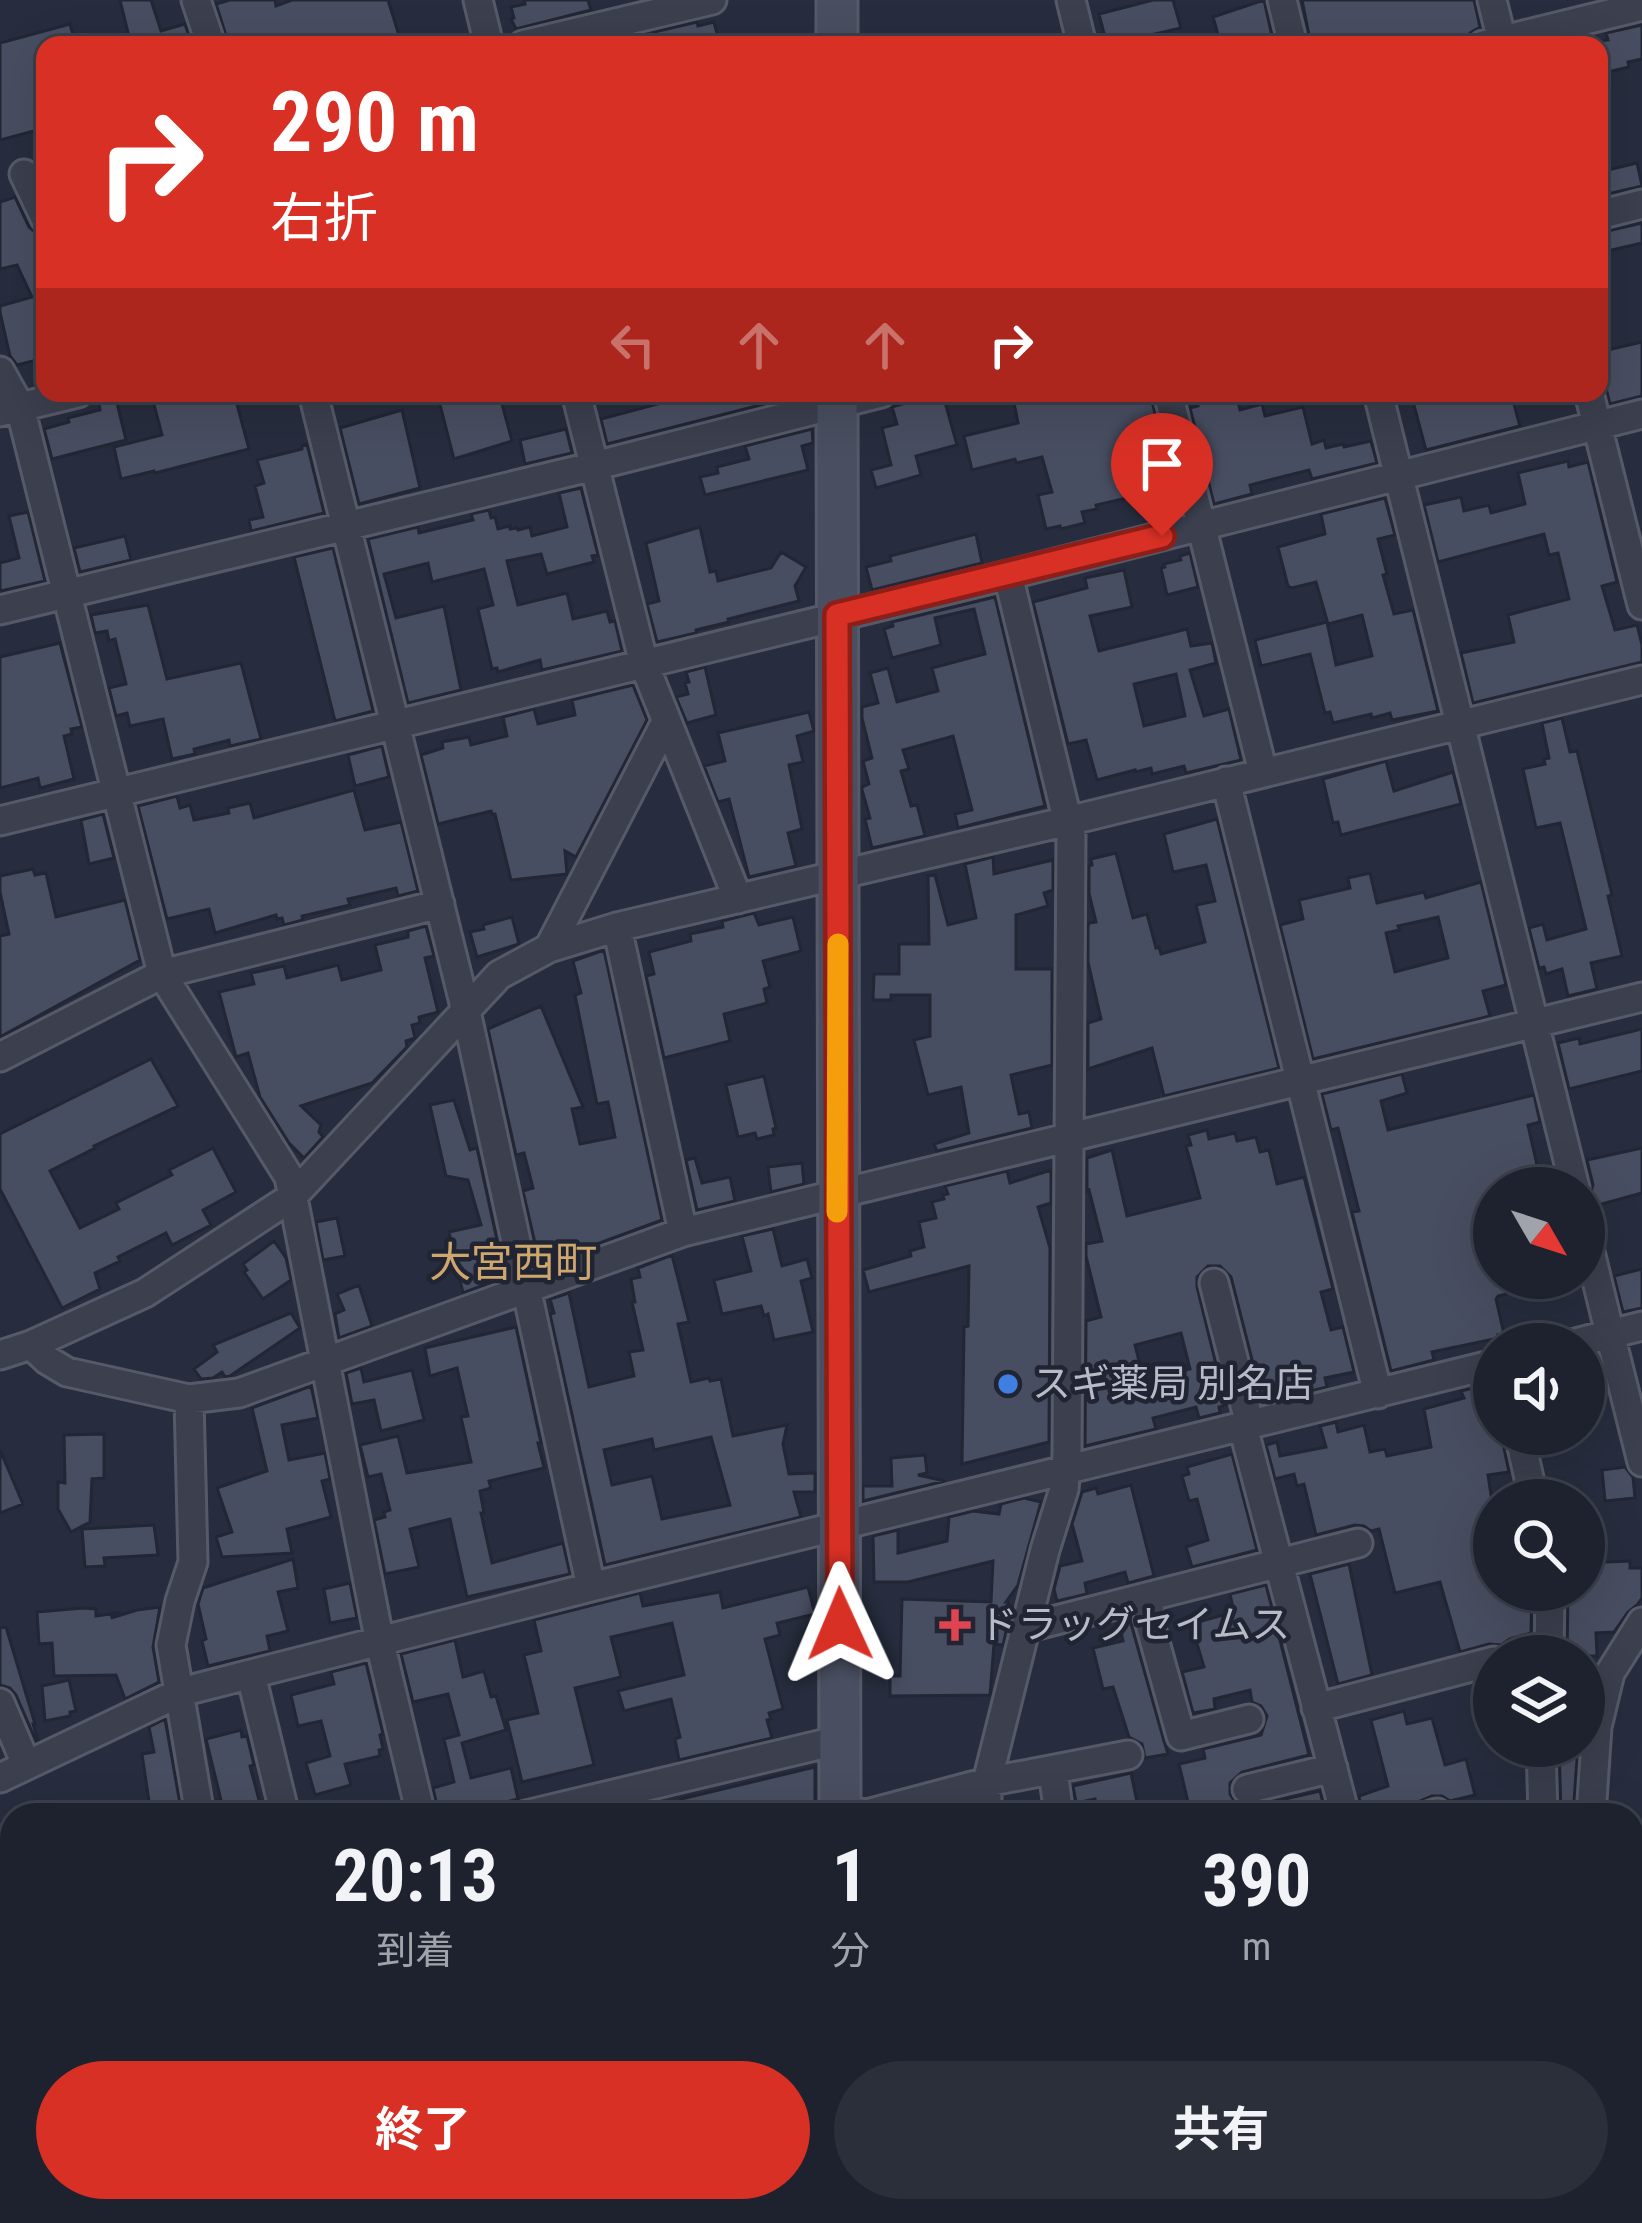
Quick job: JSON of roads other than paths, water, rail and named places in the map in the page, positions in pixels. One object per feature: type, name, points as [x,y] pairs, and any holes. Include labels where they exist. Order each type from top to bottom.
[{"type":"street","points":[[196,0],[208,36]]},
{"type":"street","points":[[478,0],[487,36]]},
{"type":"street","points":[[554,36],[652,7],[712,0]]},
{"type":"street","points":[[837,0],[837,36]]},
{"type":"street","points":[[1071,0],[1080,36]]},
{"type":"street","points":[[1282,0],[1290,36]]},
{"type":"street","points":[[1492,0],[1495,36]]},
{"type":"street","points":[[1524,36],[1642,6]]},
{"type":"street","points":[[1608,213],[1642,204]]},
{"type":"street","points":[[0,371],[64,594],[162,974],[289,1177],[380,1643],[419,1803]]},
{"type":"street","points":[[10,410],[42,402]]},
{"type":"street","points":[[316,402],[466,1011],[591,1587]]},
{"type":"street","points":[[578,402],[644,664],[738,899]]},
{"type":"street","points":[[0,610],[594,466],[823,402]]},
{"type":"street","points":[[837,402],[841,1803]]},
{"type":"street","points":[[1170,402],[1263,772]]},
{"type":"street","points":[[1380,402],[1570,1167]]},
{"type":"street","points":[[1591,402],[1642,605]]},
{"type":"street","points":[[0,821],[1008,575],[1642,414]]},
{"type":"street","points":[[987,1803],[987,1782],[1066,1471],[1071,835],[1008,575]]},
{"type":"street","points":[[0,1355],[145,1293],[292,1197],[500,975],[549,947],[1642,680]]},
{"type":"street","points":[[549,947],[666,722]]},
{"type":"street","points":[[1226,781],[1378,1394]]},
{"type":"street","points":[[0,1057],[162,974],[440,904]]},
{"type":"street","points":[[617,927],[683,1232]]},
{"type":"street","points":[[31,1345],[67,1372],[189,1399],[238,1394],[683,1232],[1642,998]]},
{"type":"street","points":[[1214,1283],[1279,1564],[1342,1803]]},
{"type":"street","points":[[1601,1299],[1642,1462]]},
{"type":"street","points":[[1605,1335],[1642,1326]]},
{"type":"street","points":[[0,1778],[181,1692],[1473,1369]]},
{"type":"street","points":[[189,1399],[193,1562],[171,1645],[198,1803]]},
{"type":"street","points":[[1025,1628],[1358,1543]]},
{"type":"street","points":[[1150,1596],[1148,1617],[1181,1736],[1249,1719]]},
{"type":"street","points":[[1592,1803],[1597,1726],[1610,1673],[1642,1622]]},
{"type":"street","points":[[1316,1708],[1473,1667]]},
{"type":"street","points":[[250,1675],[283,1803]]},
{"type":"street","points":[[0,1703],[26,1764]]},
{"type":"street","points":[[576,1803],[840,1739]]},
{"type":"street","points":[[908,1803],[987,1782],[1128,1755]]},
{"type":"street","points":[[1542,1767],[1543,1803]]},
{"type":"street","points":[[1247,1789],[1333,1768]]},
{"type":"street","points":[[1052,1771],[1057,1803]]},
{"type":"place","name":"スギ薬局 別名店","points":[[1008,1384]]},
{"type":"place","name":"ドラッグセイムス","points":[[955,1625]]},
{"type":"district","name":"大宮西町","points":[[513,1262]]}]
